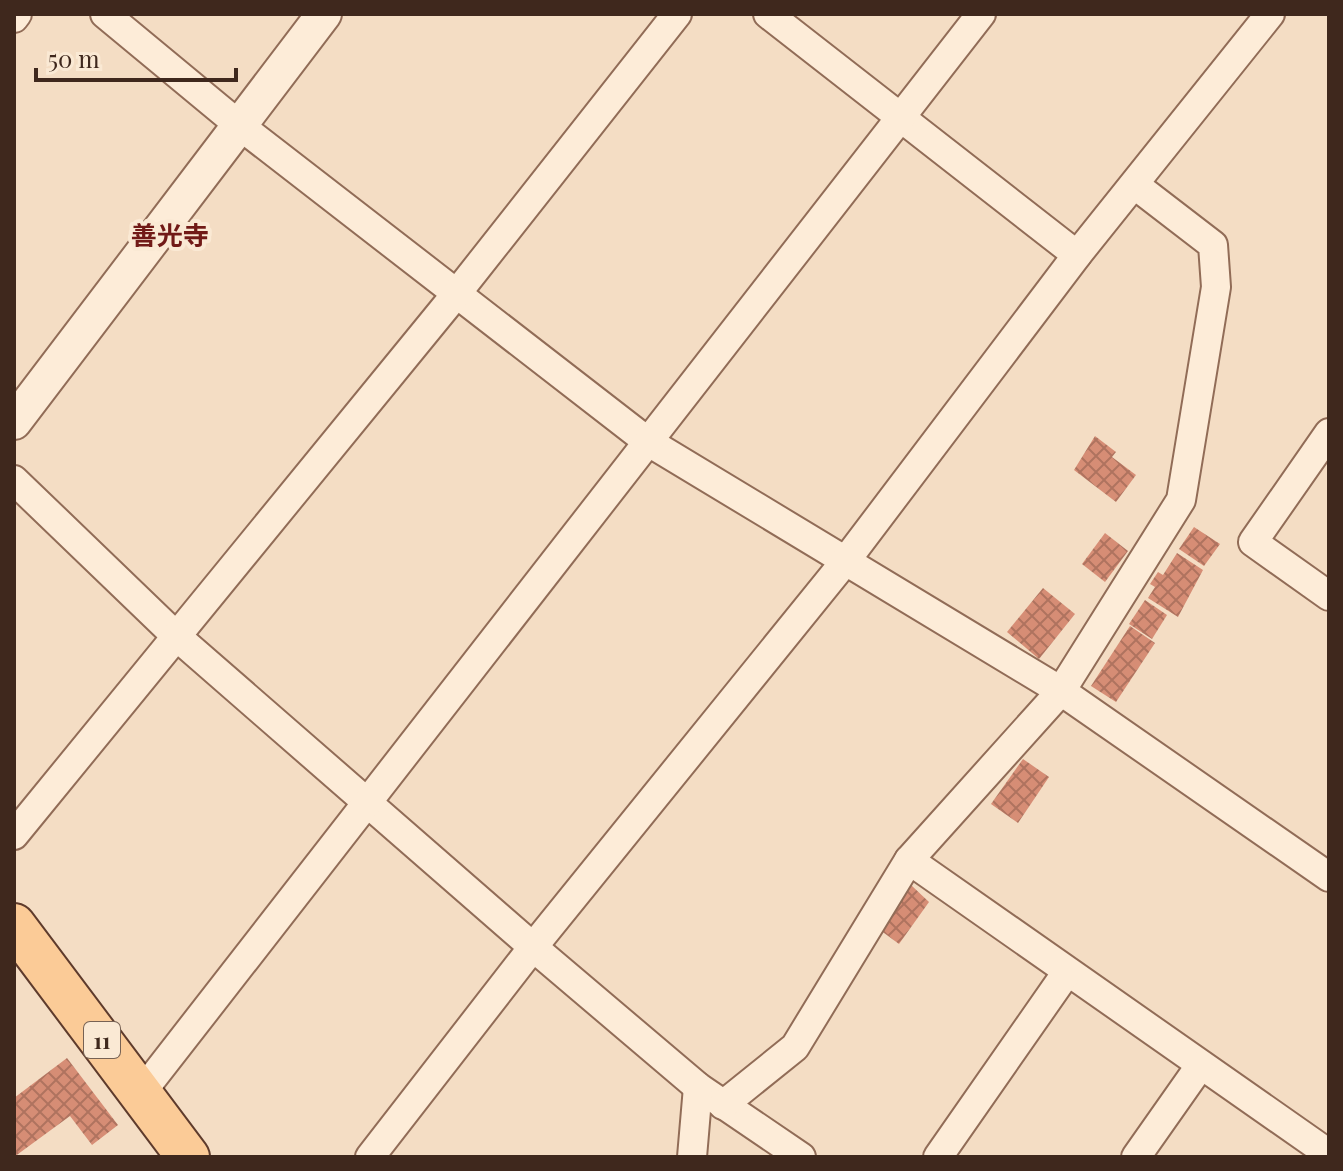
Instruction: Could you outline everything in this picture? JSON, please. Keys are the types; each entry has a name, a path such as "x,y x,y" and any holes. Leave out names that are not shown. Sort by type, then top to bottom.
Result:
{"main road":[{"name":"11","path":"14,925 188,1157"}],"street":[{"path":"105,14 239,125 647,441 1061,691 1329,877"},
{"path":"14,422 324,14"},
{"path":"14,835 457,293 677,14"},
{"path":"768,14 1077,255"},
{"path":"141,1093 981,14"},
{"path":"370,1157 533,947 847,559 1077,255 1270,14"},
{"path":"723,1105 795,1047 909,860 1061,691 1181,500 1216,287 1213,245 1135,185"},
{"path":"1329,433 1253,542 1329,596"},
{"path":"14,480 175,635 533,947 698,1087 801,1157"},
{"path":"909,860 1327,1154"},
{"path":"938,1157 1067,972"},
{"path":"1136,1157 1200,1066"},
{"path":"692,1157 698,1087"}],"building":[{"path":"1095,436 1116,452 1112,457 1136,475 1116,502 1074,470"},
{"path":"1194,527 1220,544 1204,566 1179,549"},
{"path":"1105,533 1128,551 1105,582 1082,564"},
{"path":"1177,553 1203,570 1178,617 1148,598 1155,587 1150,584 1158,572 1163,575"},
{"path":"1043,588 1075,614 1039,659 1007,632"},
{"path":"1145,600 1167,615 1152,639 1129,624"},
{"path":"1130,626 1155,643 1116,702 1091,686"},
{"path":"1023,759 1049,777 1018,823 991,804"},
{"path":"911,885 929,902 899,944 880,930"},
{"path":"67,1058 118,1125 92,1145 70,1116 14,1157 14,1098"}],"district":[{"name":"善光寺","path":"170,234"}]}
